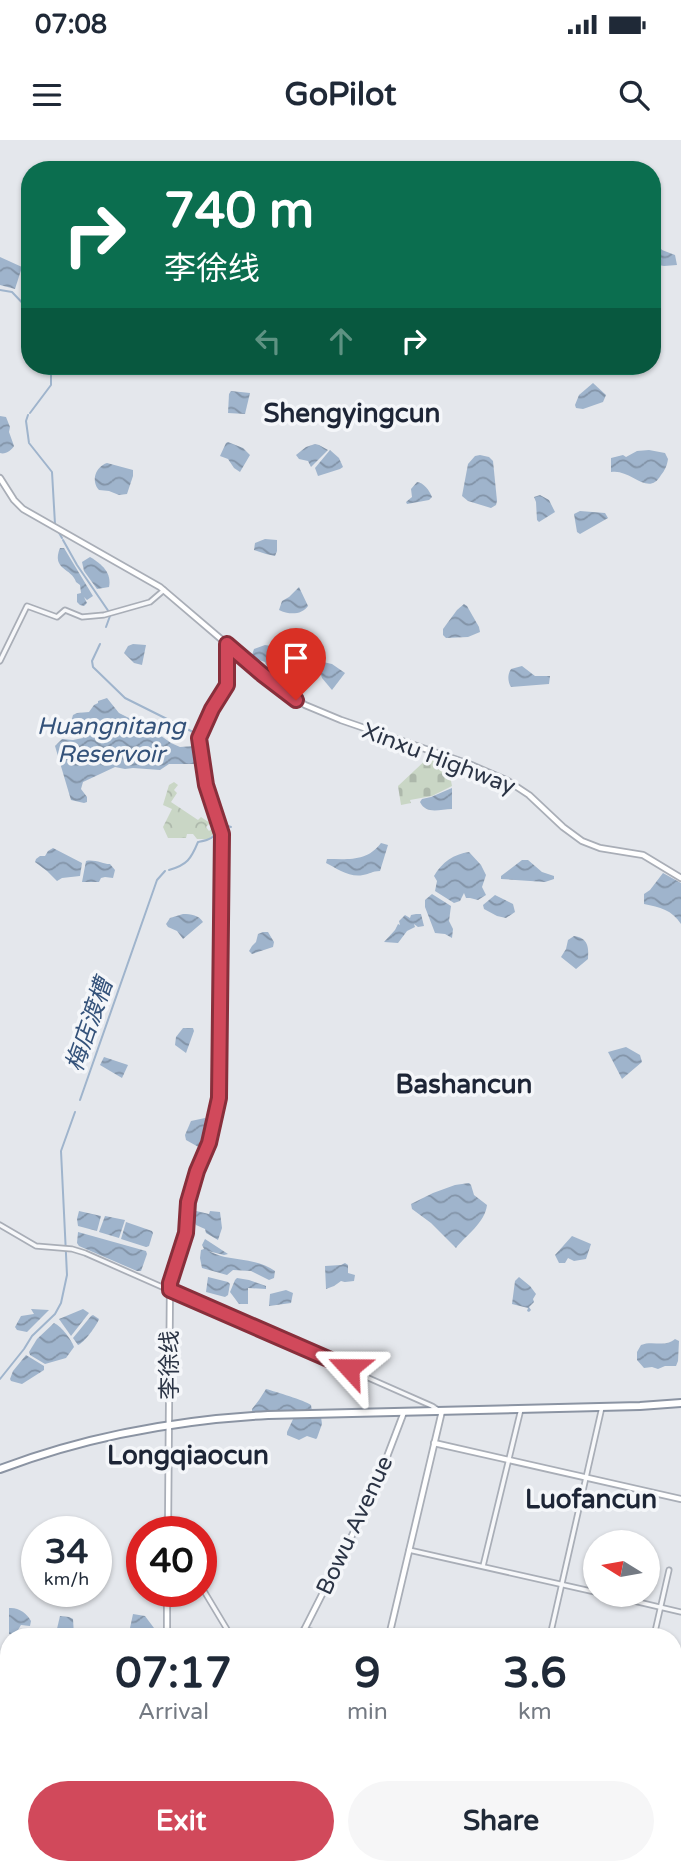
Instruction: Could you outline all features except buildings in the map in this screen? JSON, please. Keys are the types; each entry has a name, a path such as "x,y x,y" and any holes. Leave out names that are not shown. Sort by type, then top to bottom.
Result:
{"highway":[{"path":"0,1469 91,1440 169,1424 255,1416 681,1403"}],"main road":[{"name":"Xinxu Highway","path":"0,478 23,509 164,590 262,674 309,707 469,764 508,781 529,795 562,827 579,839 596,847 643,856 681,878"},
{"name":"李徐线","path":"168,1516 170,1283 186,1233 188,1202 209,1143 219,1098 221,830 206,785 199,738 227,685 227,644"},
{"path":"391,1628 440,1411"},
{"name":"Bowu Avenue","path":"305,1628 372,1496 404,1412"},
{"path":"435,1442 681,1498"},
{"path":"167,1607 167,1628"}],"street":[{"path":"0,661 27,606 57,617 64,610 82,617 104,615 150,602 164,590"},
{"path":"0,1225 36,1246 85,1253 440,1411"},
{"path":"552,1628 602,1407"},
{"path":"483,1566 520,1409"},
{"path":"409,1550 583,1589"},
{"path":"656,1628 669,1570"},
{"path":"214,1607 226,1628"},
{"path":"656,1607 681,1612"}],"green space":[{"path":"431,755 447,760 452,786 432,796 410,800 411,803 401,805 398,786"},
{"path":"174,782 178,785 174,790 177,793 171,802 198,820 201,817 210,823 206,827 209,831 215,826 209,839 197,839 193,834 187,834 186,838 168,838 163,827 172,809 163,805 169,785"}],"water":[{"path":"661,249 675,255 677,265 661,265"},
{"path":"0,257 21,267 21,270 15,289 0,285"},
{"path":"593,383 606,395 603,402 583,409 576,408 579,395"},
{"path":"231,391 250,393 245,414 228,413"},
{"path":"0,416 6,417 14,446 4,453 0,453"},
{"path":"228,442 243,448 250,455 240,472 228,459 220,456"},
{"path":"315,444 328,450 311,467 308,461 299,459 296,455"},
{"path":"330,450 339,458 343,467 318,476 315,468"},
{"path":"637,451 665,453 668,459 665,470 651,484 625,474 611,472 611,458 623,455 626,457"},
{"path":"480,455 493,461 497,501 491,508 468,501 462,496 468,464 475,456"},
{"path":"107,463 133,470 127,494 119,495 99,490 95,479 97,471"},
{"path":"417,482 426,487 432,497 407,504 412,497 411,489"},
{"path":"540,495 549,500 555,512 539,522 534,497"},
{"path":"580,511 605,513 608,518 580,534 577,532 574,514"},
{"path":"265,539 277,540 275,556 254,550 255,543"},
{"path":"60,548 64,548 93,596 87,600 84,597 87,603 84,606 77,602 77,594 81,593 80,585 58,561"},
{"path":"90,557 105,569 109,577 109,587 97,589 84,571 82,562"},
{"path":"299,587 308,606 295,613 279,610 282,601"},
{"path":"464,604 480,632 468,637 446,638 443,629"},
{"path":"146,645 142,665 134,663 124,653 128,646"},
{"path":"265,645 288,651 277,673 252,655 254,649"},
{"path":"323,662 332,664 345,673 332,690 322,678 319,669"},
{"path":"522,666 535,676 550,676 549,684 511,687 508,678 511,669"},
{"name":"Huangnitang Reservoir","path":"107,698 119,713 139,720 171,743 180,747 195,746 198,764 169,764 160,770 115,767 83,782 81,789 87,802 71,800 55,746 62,739 83,738 82,732 71,722 73,715 89,712 98,701"},
{"path":"452,788 452,809 430,810 420,802 422,799"},
{"path":"381,843 388,845 380,871 353,875 326,863 327,859 350,859 370,854"},
{"path":"53,848 82,863 80,876 57,881 35,862"},
{"path":"469,852 486,875 482,887 486,895 478,900 466,898 464,893 460,901 454,903 435,891 437,881 434,876 449,860"},
{"path":"522,860 528,860 542,872 554,876 554,879 545,882 501,879 501,876"},
{"path":"86,861 110,864 115,870 113,878 101,878 99,882 82,882"},
{"path":"663,873 681,883 681,924 674,915 665,910 644,904 644,894"},
{"path":"432,894 451,906 449,921 453,929 452,938 435,933 425,907 425,900"},
{"path":"495,895 513,904 515,912 506,918 484,909 483,905"},
{"path":"183,914 194,915 203,922 183,939 166,924 170,918"},
{"path":"421,914 424,926 418,927 414,924 415,927 407,931 398,943 384,942 398,924 400,925 399,921 405,915 410,918 411,915"},
{"path":"268,932 274,942 273,947 252,954 249,951 258,934"},
{"path":"574,936 585,941 588,951 588,959 576,969 561,957 568,940"},
{"path":"183,1028 193,1028 194,1031 186,1053 175,1045 176,1037"},
{"path":"626,1047 640,1055 642,1062 622,1079 608,1052"},
{"path":"104,1057 128,1065 122,1078 100,1065"},
{"path":"205,1118 209,1123 202,1149 186,1140 185,1135 191,1121"},
{"path":"469,1183 474,1195 487,1205 486,1211 479,1223 456,1248 431,1223 412,1209 411,1204 455,1185"},
{"path":"192,1210 209,1214 210,1211 220,1212 222,1228 218,1240 190,1220"},
{"path":"79,1211 101,1216 97,1231 78,1226"},
{"path":"105,1216 125,1220 119,1238 99,1232"},
{"path":"126,1222 152,1231 149,1246 121,1239"},
{"path":"78,1232 146,1251 141,1271 79,1246"},
{"path":"572,1236 591,1244 586,1259 574,1261 568,1258 565,1263 559,1263 555,1255"},
{"path":"205,1239 228,1254 208,1251 223,1257 264,1265 275,1271 274,1278 269,1280 251,1271 233,1270 227,1275 202,1268 200,1258"},
{"path":"345,1263 348,1265 348,1273 355,1275 354,1281 341,1281 326,1289 325,1266"},
{"path":"208,1277 228,1282 228,1295 225,1297 206,1292"},
{"path":"519,1277 536,1294 529,1312 528,1308 512,1304 515,1281"},
{"path":"237,1278 266,1286 266,1289 248,1288 248,1304 239,1304 230,1292"},
{"path":"286,1290 293,1293 291,1303 269,1306 270,1294"},
{"path":"31,1309 49,1310 27,1332 17,1330 15,1327 21,1316 34,1314"},
{"path":"83,1309 89,1313 71,1336 59,1319"},
{"path":"93,1315 99,1319 98,1322 78,1345 73,1338"},
{"path":"54,1323 71,1340 74,1347 66,1358 45,1364 29,1352 37,1339"},
{"path":"675,1339 679,1341 676,1366 644,1368 637,1360 641,1345 667,1343"},
{"path":"26,1355 44,1366 44,1370 22,1384 11,1381 13,1371"},
{"path":"266,1389 307,1403 311,1405 312,1411 252,1411"},
{"path":"294,1417 321,1417 322,1424 317,1438 307,1436 299,1440 287,1435"},
{"path":"9,1608 22,1611 31,1621 30,1626 9,1628"},
{"path":"133,1614 145,1616 154,1628 130,1628"},
{"path":"60,1616 73,1619 74,1628 57,1628"}],"waterway":[{"path":"0,290 12,292 21,302"},
{"path":"30,413 51,385 51,375"},
{"path":"28,415 26,421 29,443 52,472 55,524"},
{"path":"58,531 62,538"},
{"path":"63,540 109,612"},
{"path":"106,627 110,616"},
{"path":"100,644 92,661 93,667 125,698 193,732 197,737"},
{"path":"222,824 231,827"},
{"path":"169,870 188,860 198,842 213,836 217,826"},
{"name":"梅店渡槽","path":"80,1100 157,880 165,871"},
{"path":"0,1379 32,1336 55,1314 61,1303 67,1275 61,1151 75,1112"}],"district":[{"name":"Shengyingcun","path":"352,413"},
{"name":"Bashancun","path":"464,1084"},
{"name":"Longqiaocun","path":"188,1455"},
{"name":"Luofancun","path":"591,1499"}],"route":[{"path":"296,700 227,644 227,685 199,738 206,785 222,834 219,1098 209,1143 188,1202 186,1233 170,1290 349,1368"}]}
